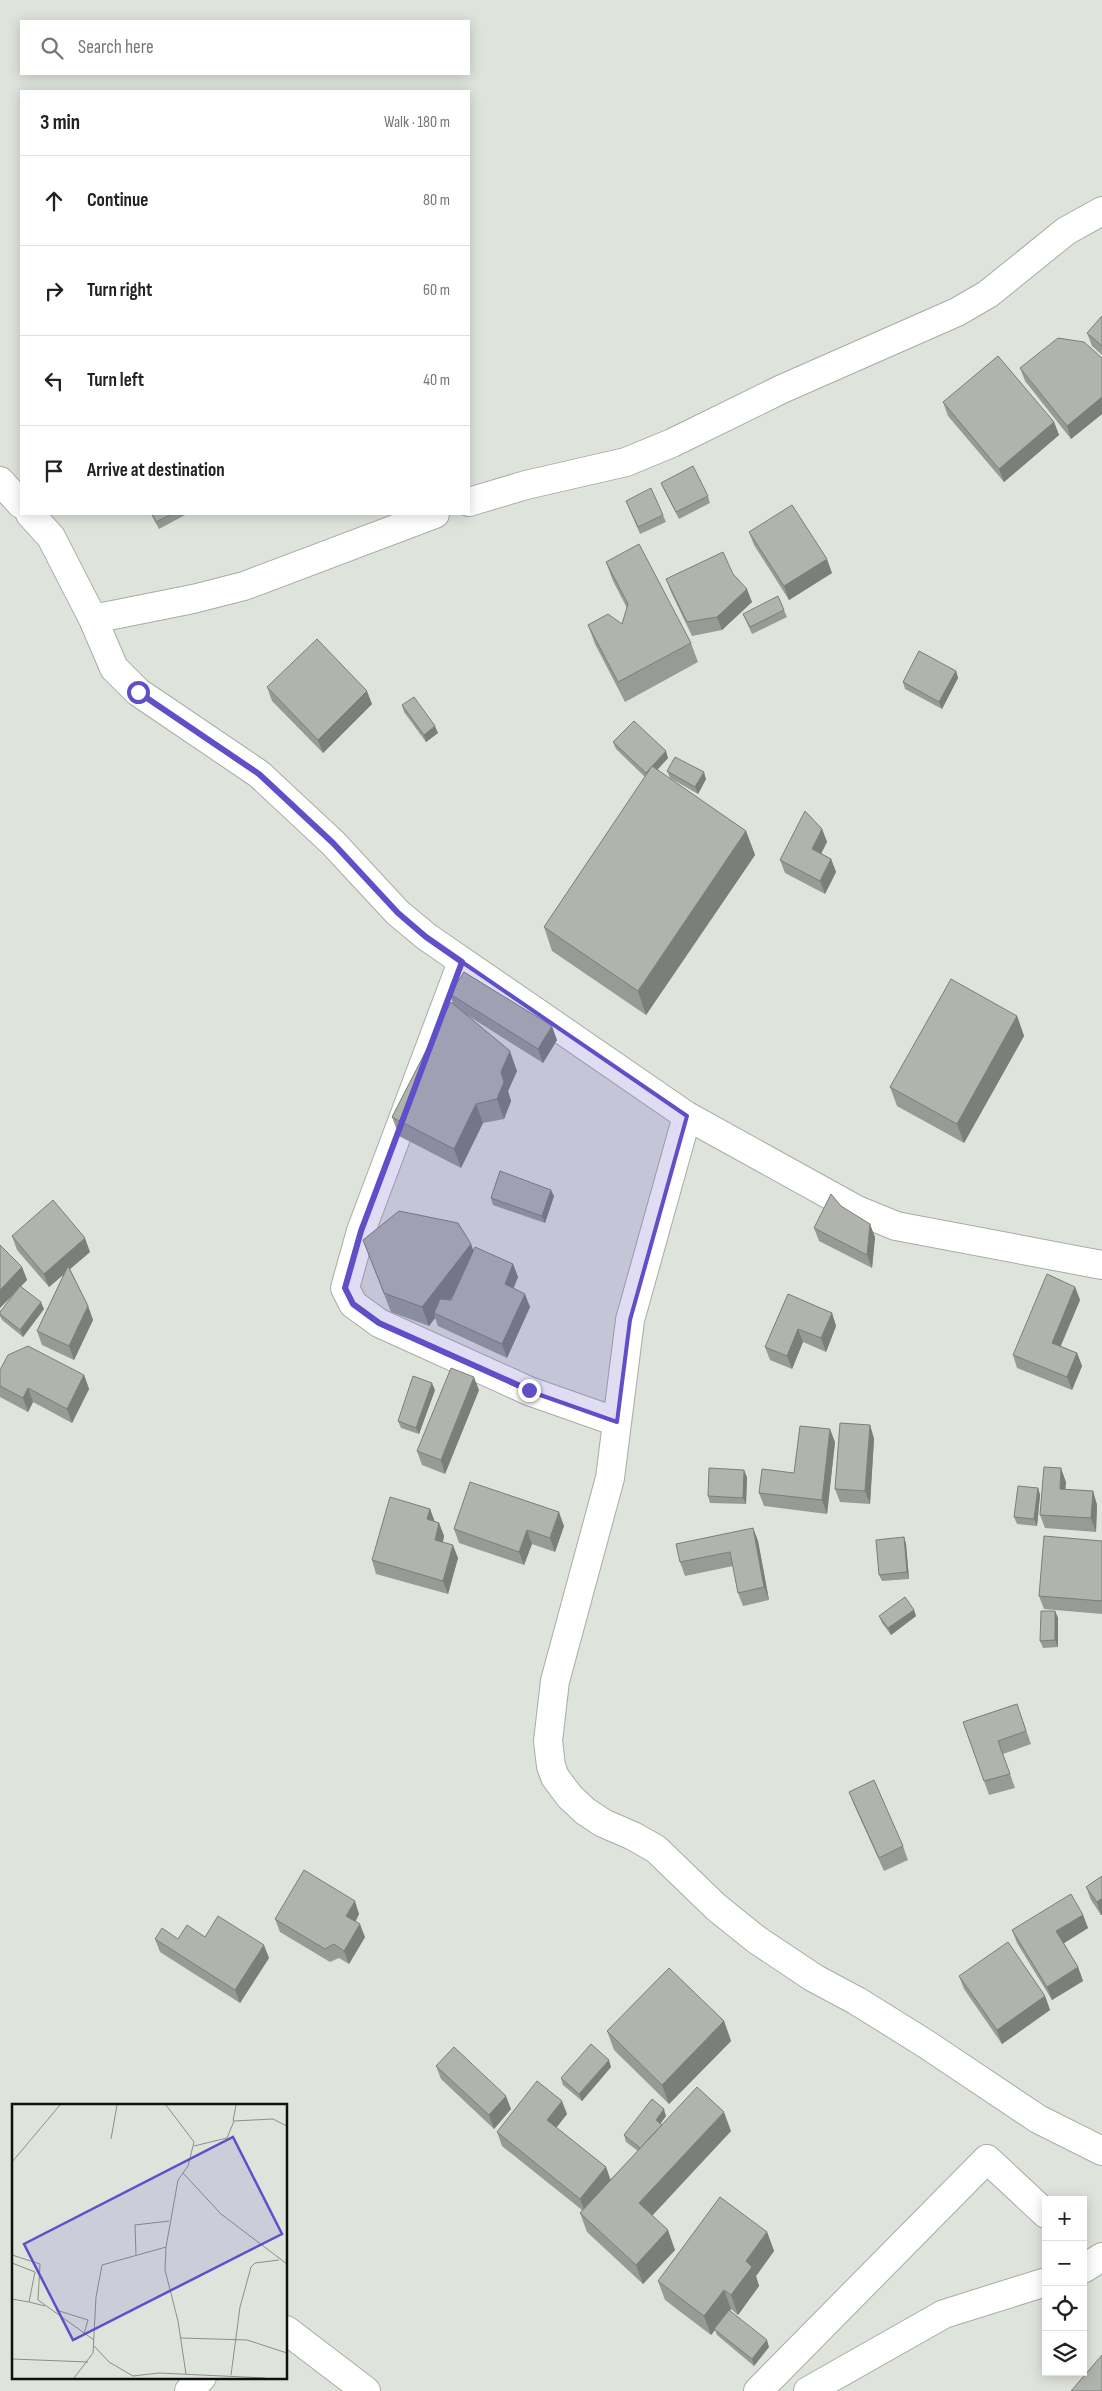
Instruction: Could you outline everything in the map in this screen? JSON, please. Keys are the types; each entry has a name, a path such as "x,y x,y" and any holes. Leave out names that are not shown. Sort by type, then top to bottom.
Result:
{"street":[{"path":"470,502 526,485 626,462 665,446 782,389 958,312 988,294 1066,231 1102,211"},
{"path":"0,481 20,503"},
{"path":"31,515 51,538 93,619 114,668 138,692 259,774 333,843 398,913 426,937 687,1116 858,1210 896,1226 1102,1265"},
{"path":"93,619 193,599 244,586 432,515"},
{"path":"462,962 361,1231 345,1288 353,1304 379,1323 520,1387 617,1422"},
{"path":"687,1116 630,1320 610,1478 555,1681 548,1741 551,1766 555,1777 570,1797 585,1811 603,1823 633,1836 656,1849 716,1907 757,1940 814,1978 857,2001 926,2044 1038,2119 1102,2151"},
{"path":"758,2391 987,2159 1042,2210"},
{"path":"808,2391 944,2314 1042,2283"},
{"path":"288,2332 366,2391"},
{"path":"189,2391 201,2378"}],"highlighted area":[{"path":"462,962 687,1116 630,1320 617,1422 529,1391 379,1323 353,1304 345,1288 361,1231"}],"building":[{"path":"1102,316 1102,346 1087,333"},
{"path":"1058,338 1084,342 1102,358 1102,397 1067,426 1020,368"},
{"path":"998,356 1054,422 999,469 943,402"},
{"path":"693,466 708,496 676,512 661,483"},
{"path":"651,488 663,515 638,527 626,501"},
{"path":"792,505 827,559 784,586 749,532"},
{"path":"152,515 170,515 156,522"},
{"path":"639,544 691,643 618,682 588,625 608,614 622,624 628,604 606,562"},
{"path":"723,552 733,574 747,589 717,617 687,622 666,579"},
{"path":"778,596 784,610 750,627 743,614"},
{"path":"317,639 367,691 318,740 267,687"},
{"path":"919,651 956,671 939,702 903,682"},
{"path":"414,697 435,726 424,735 402,705"},
{"path":"634,721 666,751 646,773 613,742"},
{"path":"675,757 704,772 695,787 667,771"},
{"path":"652,766 746,831 638,991 544,927"},
{"path":"805,811 822,829 812,849 831,859 820,881 780,860"},
{"path":"464,972 552,1026 538,1049 450,994"},
{"path":"951,979 1017,1016 957,1124 890,1087"},
{"path":"451,1002 510,1051 501,1072 504,1082 497,1099 476,1104 454,1149 392,1117"},
{"path":"500,1171 551,1190 542,1216 491,1198"},
{"path":"831,1194 841,1206 870,1224 867,1255 814,1228"},
{"path":"53,1200 85,1238 44,1274 12,1236"},
{"path":"399,1211 458,1223 471,1244 422,1307 384,1293 363,1240"},
{"path":"0,1245 22,1267 0,1290"},
{"path":"475,1247 513,1264 505,1284 525,1294 502,1344 434,1313 440,1299 451,1300"},
{"path":"68,1266 88,1306 69,1346 37,1331"},
{"path":"1047,1274 1075,1287 1052,1343 1077,1353 1067,1377 1013,1355"},
{"path":"20,1286 41,1302 20,1330 0,1312"},
{"path":"788,1294 832,1313 821,1338 798,1329 787,1356 765,1347"},
{"path":"28,1346 84,1375 67,1409 28,1388 23,1398 0,1386 0,1370 8,1355"},
{"path":"451,1368 474,1377 441,1460 417,1451"},
{"path":"413,1376 432,1383 416,1428 398,1421"},
{"path":"840,1423 870,1425 865,1491 835,1489"},
{"path":"800,1426 830,1429 822,1500 759,1493 762,1469 794,1473"},
{"path":"1044,1467 1061,1468 1060,1489 1093,1491 1091,1518 1040,1515"},
{"path":"709,1468 744,1470 743,1498 708,1496"},
{"path":"470,1482 559,1512 550,1538 527,1530 519,1552 454,1529"},
{"path":"1018,1486 1038,1488 1034,1519 1014,1517"},
{"path":"390,1497 430,1509 427,1519 439,1523 435,1540 453,1545 443,1581 372,1560"},
{"path":"753,1528 764,1587 738,1593 730,1552 680,1562 676,1544"},
{"path":"1044,1536 1102,1541 1102,1601 1039,1596"},
{"path":"904,1537 907,1572 879,1575 876,1540"},
{"path":"905,1597 914,1610 888,1628 879,1616"},
{"path":"1041,1611 1055,1611 1055,1640 1040,1641"},
{"path":"1017,1704 1026,1731 998,1741 1010,1774 984,1781 963,1722"},
{"path":"874,1780 903,1846 879,1858 849,1792"},
{"path":"304,1870 355,1901 346,1916 360,1924 344,1951 334,1944 325,1949 275,1919"},
{"path":"1102,1876 1102,1898 1097,1902 1086,1887"},
{"path":"1071,1894 1083,1915 1056,1931 1078,1967 1047,1987 1012,1930"},
{"path":"218,1916 264,1945 235,1990 155,1939 162,1928 178,1939 187,1925 205,1937"},
{"path":"1008,1942 1045,1996 997,2030 959,1976"},
{"path":"669,1968 724,2021 662,2085 607,2031"},
{"path":"591,2044 609,2060 579,2094 561,2078"},
{"path":"454,2047 506,2096 489,2115 436,2066"},
{"path":"537,2081 562,2101 547,2120 606,2167 580,2199 497,2132"},
{"path":"697,2087 724,2112 639,2203 668,2230 636,2265 580,2213"},
{"path":"652,2099 664,2109 656,2120 662,2125 640,2148 624,2135"},
{"path":"720,2197 767,2232 746,2261 752,2267 731,2295 724,2290 704,2316 658,2281"},
{"path":"729,2310 767,2340 752,2359 714,2329"},
{"path":"1102,2355 1102,2391 1071,2391 1084,2376 1087,2376 1087,2372"}],"route":[{"path":"138,692 259,774 333,843 398,913 426,937 462,962 361,1231 345,1288 353,1304 379,1323 470,1366 529,1390"}]}
